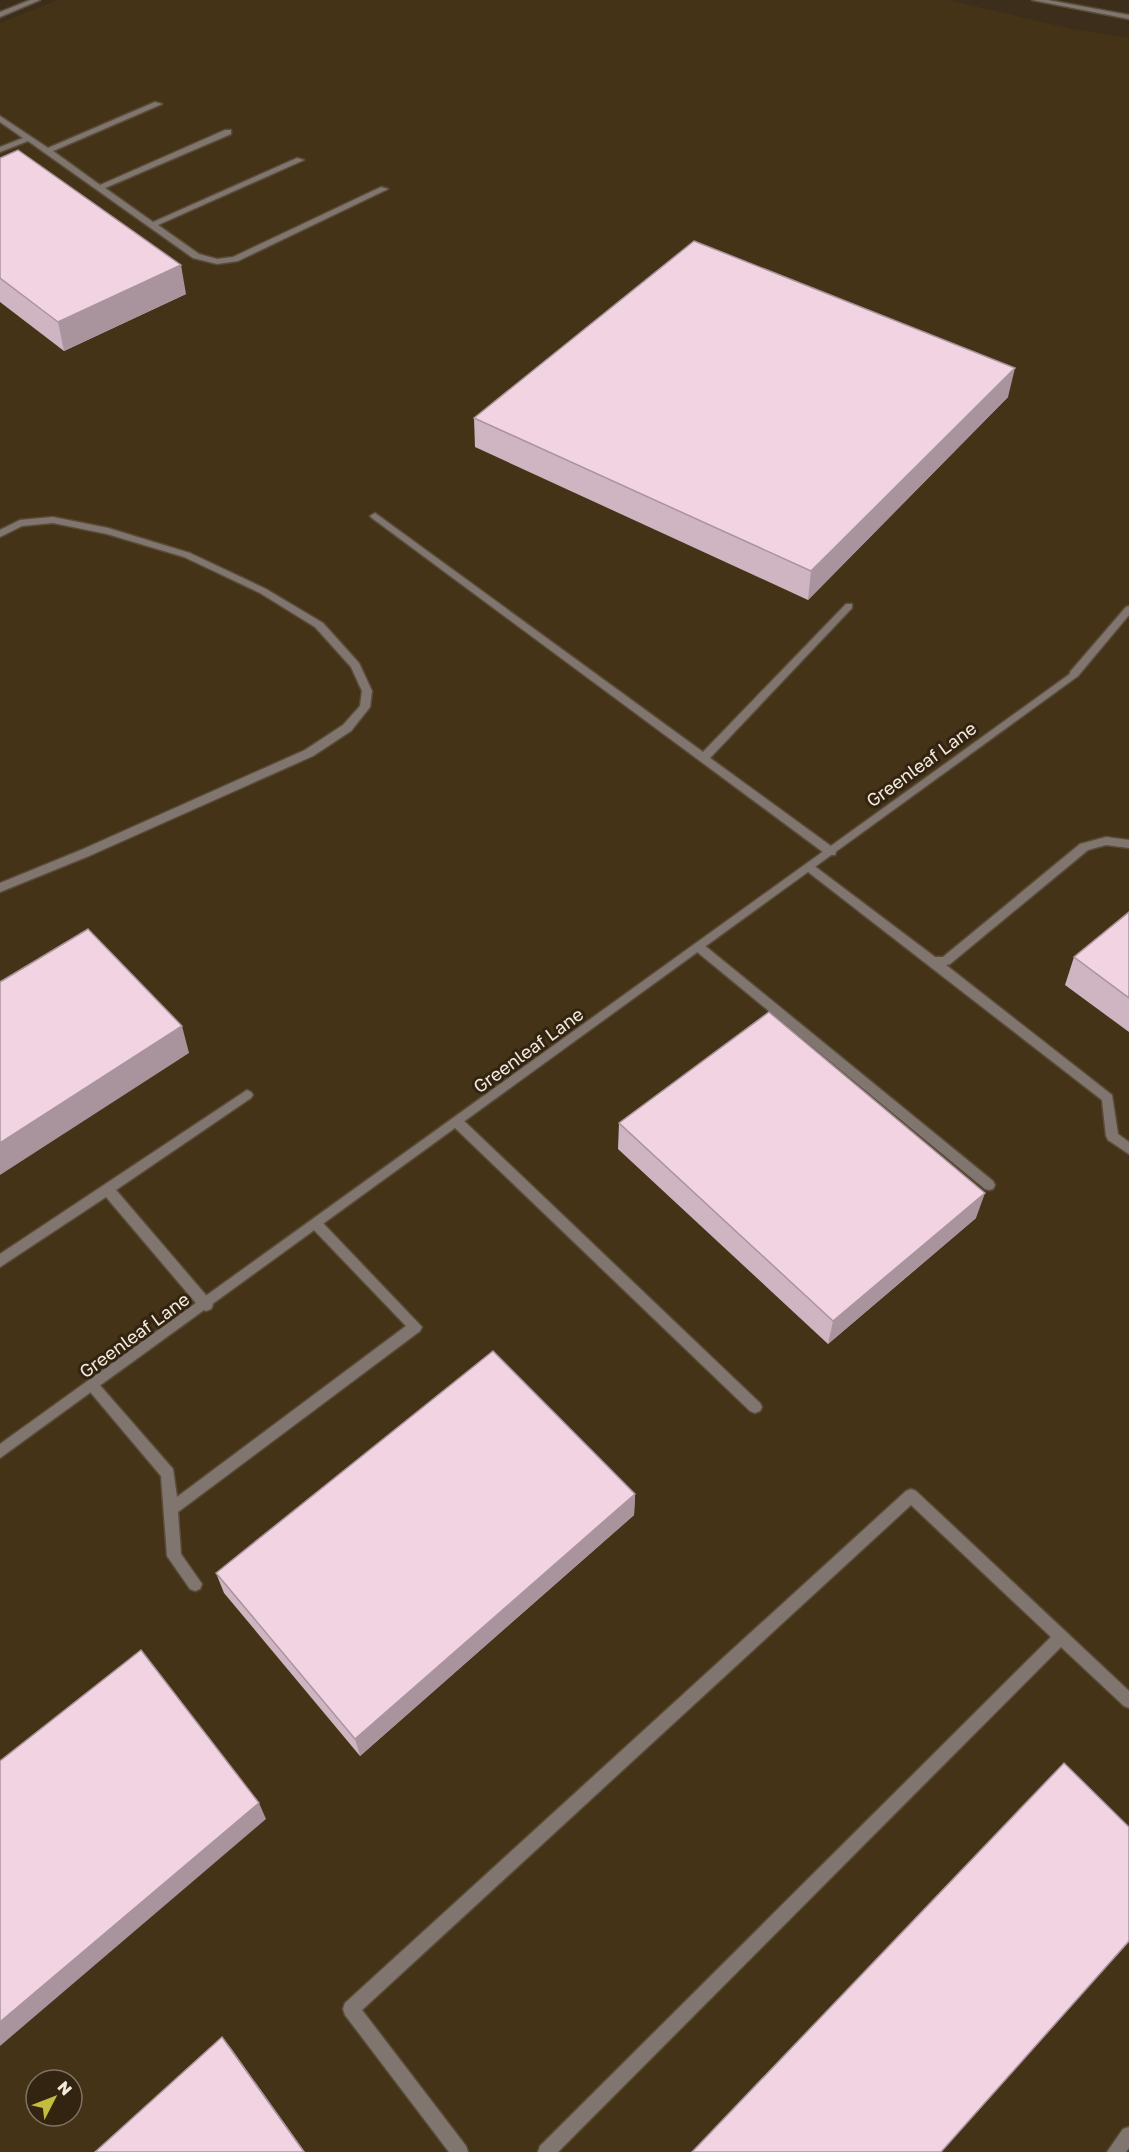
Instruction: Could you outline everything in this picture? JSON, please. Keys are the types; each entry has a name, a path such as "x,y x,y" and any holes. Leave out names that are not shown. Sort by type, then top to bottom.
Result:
{"street":[{"path":"0,15 36,0"},
{"path":"1036,0 1129,16"},
{"path":"47,151 158,104"},
{"path":"0,118 196,256 217,262 235,259 384,189"},
{"path":"99,188 228,132"},
{"path":"0,150 29,138"},
{"path":"152,225 300,160"},
{"path":"375,516 831,852"},
{"path":"0,534 20,523 53,520 108,531 187,555 263,591 319,625 355,665 367,691 365,707 347,728 309,753 85,853 0,888"},
{"path":"704,758 849,606"},
{"name":"Greenleaf Lane","path":"0,1452 700,948 1074,674 1129,609"},
{"path":"933,962 946,960 1084,847 1093,842 1109,840 1129,844"},
{"path":"809,868 1108,1098 1112,1136 1129,1149"},
{"path":"700,948 989,1185"},
{"path":"0,1261 247,1095"},
{"path":"458,1123 755,1407"},
{"path":"107,1189 206,1305"},
{"path":"171,1509 415,1327 317,1225"},
{"path":"93,1387 168,1474 174,1556 195,1584"},
{"path":"460,2152 351,2008 911,1496 1129,1701"},
{"path":"546,2152 1061,1637"},
{"path":"1115,2152 1129,2135"}],"shaded area":[{"path":"58,0 948,0 1072,29 1129,38 1129,2152 0,2152 0,23"}],"building":[{"path":"18,150 181,265 58,322 0,278 0,158"},
{"path":"694,241 1015,368 811,571 474,418"},
{"path":"1129,912 1129,998 1074,957"},
{"path":"88,929 182,1026 0,1143 0,982"},
{"path":"769,1012 985,1193 833,1321 619,1123"},
{"path":"493,1351 635,1494 355,1739 216,1573"},
{"path":"141,1650 259,1803 0,2022 0,1761"},
{"path":"1064,1763 1129,1827 1129,1941 941,2152 692,2152"},
{"path":"222,2037 304,2152 95,2152"}]}
